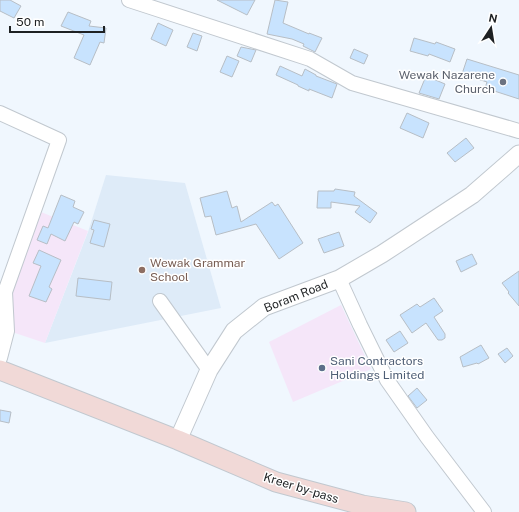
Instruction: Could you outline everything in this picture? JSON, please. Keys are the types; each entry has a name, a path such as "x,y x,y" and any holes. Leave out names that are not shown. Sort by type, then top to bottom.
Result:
{"main road":[{"path":"0,370 178,440"},
{"name":"Kreer by-pass","path":"178,440 276,482 362,505 406,512"}],"street":[{"path":"129,0 310,59 352,83 519,131"},
{"path":"0,113 59,140 6,292 7,331 0,358"},
{"name":"Boram Road","path":"178,440 209,370 234,331 264,307 339,279 382,254 472,195 519,154"},
{"path":"339,279 387,380 426,437 484,512"},
{"path":"160,301 209,370"}],"shaded area":[{"name":"Wewak Grammar School","path":"106,175 185,183 221,308 45,343 88,232"},
{"path":"41,212 88,231 45,343 12,332 11,293"},
{"name":"Sani Contractors Holdings Limited","path":"341,305 371,369 293,402 269,342"}],"building":[{"path":"0,0 10,0 21,6 14,18 0,11"},
{"path":"217,0 255,0 247,15"},
{"path":"275,0 288,2 283,23 322,38 315,52 303,46 304,44 292,39 267,34"},
{"path":"68,12 91,21 89,26 106,28 104,43 100,42 90,65 74,58 84,35 61,26"},
{"path":"158,23 173,30 166,46 151,39"},
{"path":"193,33 202,36 197,51 187,47"},
{"path":"414,38 435,44 436,42 455,49 450,62 429,54 428,56 410,51"},
{"path":"241,47 256,50 251,62 237,56"},
{"path":"354,49 368,55 364,64 350,58"},
{"path":"227,56 239,61 232,77 220,72"},
{"name":"Wewak Nazarene Church","path":"467,59 519,75 519,99 485,88 487,82 462,74"},
{"path":"280,66 302,76 305,69 316,76 337,84 332,98 309,89 309,91 276,75"},
{"path":"426,76 445,84 439,99 419,93"},
{"path":"407,113 429,123 423,138 400,128"},
{"path":"466,138 474,148 455,162 447,153"},
{"path":"335,189 355,192 354,196 377,213 370,223 355,212 360,206 331,202 331,208 317,208 318,191 334,191"},
{"path":"227,191 232,208 237,206 241,222 272,202 275,206 278,204 303,243 279,259 256,224 216,235 211,216 205,217 200,198"},
{"path":"61,195 75,201 73,207 84,212 78,224 74,222 65,241 51,234 47,244 37,240 43,226 48,228"},
{"path":"94,220 110,224 104,247 90,243 94,230 91,229"},
{"path":"339,232 344,246 324,253 318,239"},
{"path":"39,250 61,260 49,287 52,289 46,302 29,296 41,266 33,263"},
{"path":"472,254 477,264 461,272 456,261"},
{"path":"519,271 519,306 502,283"},
{"path":"78,278 112,282 110,300 76,296"},
{"path":"434,298 443,311 434,317 445,334 445,338 442,340 438,340 426,323 412,333 400,315 417,304 420,307"},
{"path":"400,331 408,343 394,352 386,340"},
{"path":"481,345 489,358 478,364 463,367 460,357"},
{"path":"507,348 513,356 505,363 498,354"},
{"path":"417,388 427,400 417,408 408,396"},
{"path":"0,410 11,412 9,423 0,421"}],"place":[{"name":"Wewak Nazarene Church","path":"503,82"},
{"name":"Wewak Grammar School","path":"142,270"},
{"name":"Sani Contractors Holdings Limited","path":"322,368"}]}
